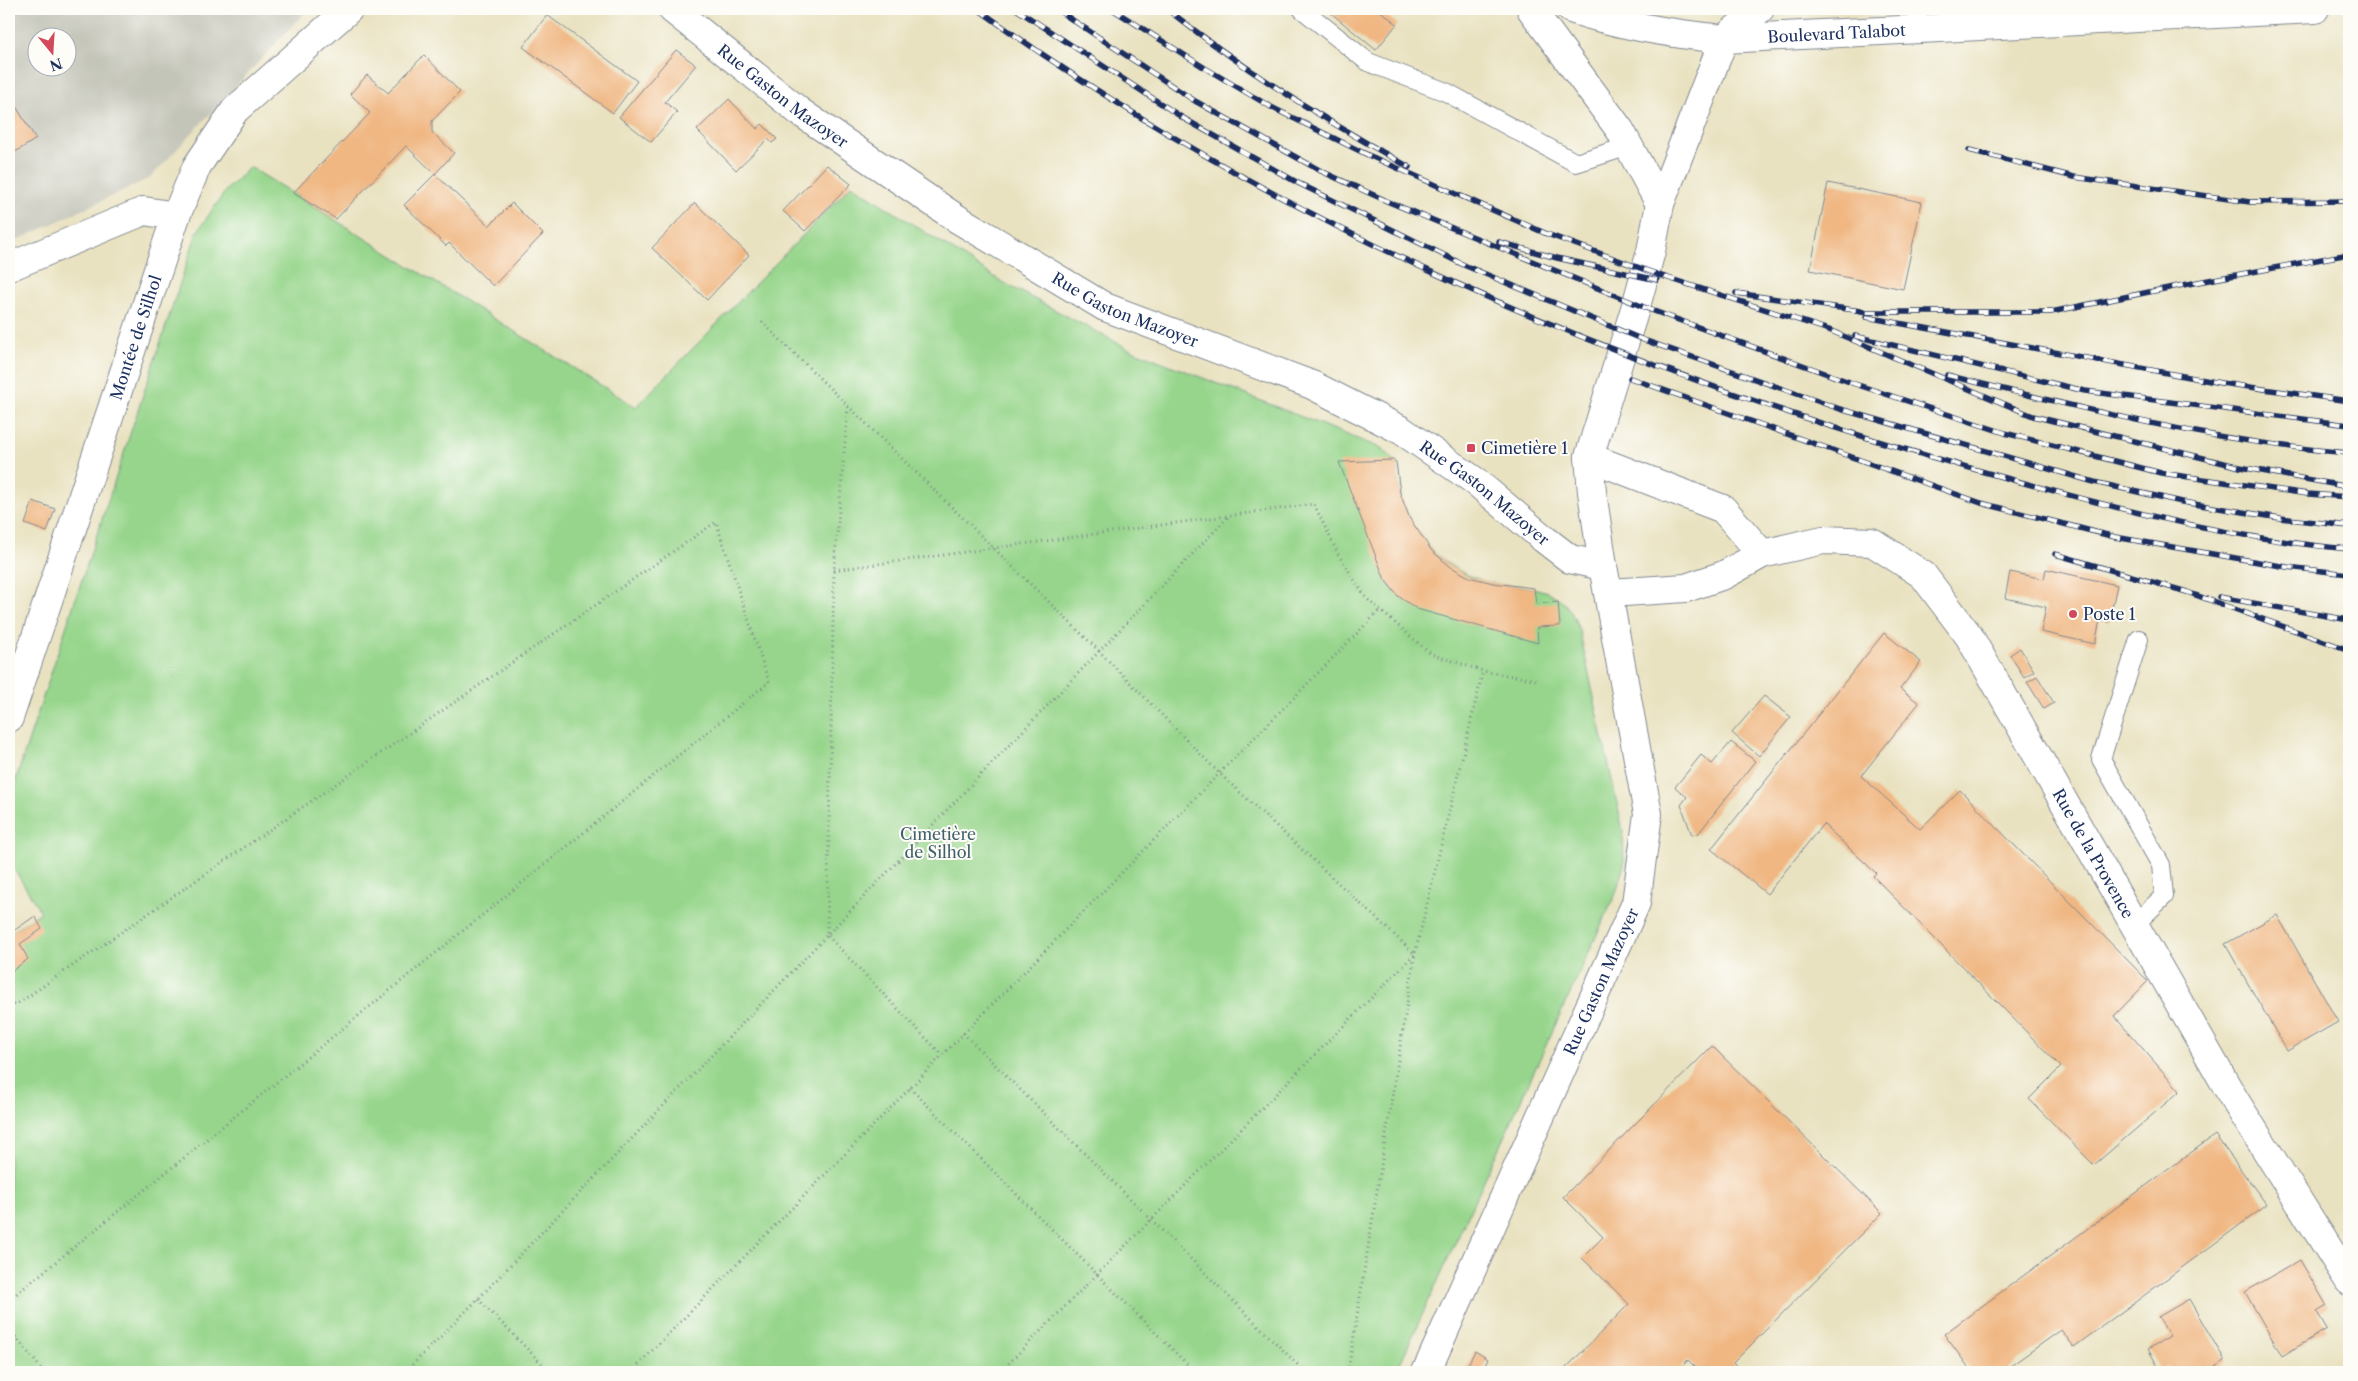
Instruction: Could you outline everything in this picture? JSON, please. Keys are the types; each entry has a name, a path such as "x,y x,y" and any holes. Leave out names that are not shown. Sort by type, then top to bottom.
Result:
{"street":[{"name":"Montée de Silhol","path":"9,718 176,216 197,166 235,110 349,9"},
{"name":"Rue Gaston Mazoyer","path":"672,9 800,112 956,218 1105,307 1312,385 1401,430 1475,481 1544,540 1570,558 1603,566"},
{"path":"1531,9 1612,118 1660,204"},
{"name":"Boulevard Talabot","path":"1571,9 1605,20 1659,32 1724,39 2231,10 2314,9"},
{"path":"1760,9 1724,39 1660,204 1651,251 1638,299 1589,457 1723,509 1762,554"},
{"path":"9,267 144,211 176,216"},
{"name":"Rue Gaston Mazoyer","path":"1426,1372 1636,904 1648,814 1610,593 1603,566 1589,457"},
{"name":"Rue de la Provence","path":"1610,593 1686,588 1724,575 1762,554 1823,540 1872,542 1922,575 1969,636 2234,1098 2349,1281"}],"lane":[{"path":"1302,9 1368,62 1446,92 1576,163 1629,146"},
{"path":"2134,925 2164,896 2161,865 2101,759 2139,639"}],"path":[{"path":"762,322 1099,651 1219,773 1415,954"},
{"path":"848,406 834,570 827,936 942,1056"},
{"path":"834,570 1314,504 1338,554 1366,598 1431,654 1483,671 1537,680"},
{"path":"405,1372 478,1299 1229,516"},
{"path":"9,1007 20,1002 716,522 769,682 9,1300"},
{"path":"631,1372 1379,611"},
{"path":"1348,1372 1415,954 1483,671"},
{"path":"1000,1372 1415,954"},
{"path":"963,1034 1305,1372"},
{"path":"910,1088 1098,1273 1195,1372"},
{"path":"478,1299 550,1372"},
{"path":"9,1330 44,1372"}],"shaded area":[{"path":"9,9 308,9 150,178 9,244"}],"green space":[{"name":"Cimetière de Silhol","path":"250,167 636,407 852,185 1002,282 1127,348 1383,449 1396,462 1404,508 1421,538 1433,551 1460,571 1476,578 1492,583 1541,590 1548,592 1564,603 1574,617 1580,633 1623,831 1624,865 1616,893 1396,1372 9,1372 9,934 41,912 9,861 9,800 197,232 227,189"}],"building":[{"path":"1326,9 1378,9 1397,24 1376,50"},
{"path":"547,15 637,81 613,113 523,47"},
{"path":"676,50 696,65 665,102 677,112 651,142 619,117"},
{"path":"424,55 460,92 432,121 432,132 454,153 435,174 406,146 336,219 293,193 370,113 350,94 367,75 388,93"},
{"path":"9,95 36,139 9,156"},
{"path":"729,99 757,129 762,124 777,139 772,143 768,139 736,170 697,130"},
{"path":"827,165 851,184 805,231 783,211"},
{"path":"435,174 489,226 512,203 543,234 493,286 449,243 446,246 404,205"},
{"path":"1828,183 1922,202 1903,289 1810,270"},
{"path":"695,203 749,255 707,300 652,248"},
{"path":"1393,460 1396,462 1400,493 1410,519 1432,551 1451,567 1469,577 1493,583 1534,588 1536,604 1558,602 1560,626 1537,627 1538,643 1417,609 1398,596 1385,580 1339,462"},
{"path":"33,501 55,509 47,532 25,524"},
{"name":"Poste 1","path":"2046,569 2117,585 2109,622 2100,620 2095,644 2041,632 2046,607 2005,598 2010,572 2044,579"},
{"path":"1884,633 1921,662 1900,689 1919,703 1861,776 1920,829 1960,790 2148,981 2114,1016 2180,1091 2094,1165 2029,1099 2061,1067 1873,876 1876,873 1823,824 1767,894 1711,849"},
{"path":"2020,648 2034,671 2024,677 2010,655"},
{"path":"2037,676 2054,703 2044,709 2027,682"},
{"path":"1764,696 1791,717 1759,756 1732,733"},
{"path":"1731,742 1755,761 1698,834 1692,835 1681,805 1687,797 1675,787 1701,755 1712,764"},
{"path":"2277,915 2338,1022 2287,1051 2225,944"},
{"path":"35,916 42,929 20,944 28,959 9,973 9,934"},
{"path":"1712,1046 1882,1213 1733,1363 1739,1370 1737,1372 1700,1372 1688,1360 1678,1371 1680,1372 1562,1372 1629,1304 1582,1258 1603,1237 1563,1197"},
{"path":"2215,1135 2267,1205 2074,1347 2061,1330 2002,1372 1972,1372 1944,1334"},
{"path":"2300,1260 2327,1306 2317,1312 2327,1329 2282,1356 2245,1292"},
{"path":"2189,1299 2225,1361 2206,1372 2171,1372 2168,1366 2160,1370 2148,1349 2170,1336 2158,1317"},
{"path":"1475,1351 1488,1359 1482,1372 1464,1372"}],"railway":[{"path":"978,9 1091,87 1209,158 1331,224 1456,283 1584,338 1714,387 1845,431 2023,483 2115,507 2208,528 2254,537 2349,549"},
{"path":"1016,9 1183,118 1298,183 1466,266 1641,339 1840,409 2094,482 2182,502 2280,518 2349,526"},
{"path":"1056,9 1195,101 1321,171 1389,202 1651,310 1855,384 2005,433 2161,473 2308,494 2349,497"},
{"path":"1112,9 1271,107 1368,155 1547,234 1662,276 1829,330 2033,416 2240,467 2349,487"},
{"path":"1167,9 1225,53 1285,93 1409,167"},
{"path":"1969,150 2074,177 2250,202 2349,201"},
{"path":"1499,242 1557,258 1657,280"},
{"path":"1736,293 1868,312 2051,312 2349,254"},
{"path":"1866,317 2221,383 2349,401"},
{"path":"1855,336 2085,391 2349,425"},
{"path":"1947,375 2046,400 2197,432 2247,441 2349,453"},
{"path":"1630,378 1981,503 2115,537 2287,567 2349,574"},
{"path":"2055,554 2187,592 2349,650"},
{"path":"2219,597 2349,620"}],"place":[{"name":"Cimetière 1","path":"1471,448"},
{"name":"Poste 1","path":"2073,614"}]}
